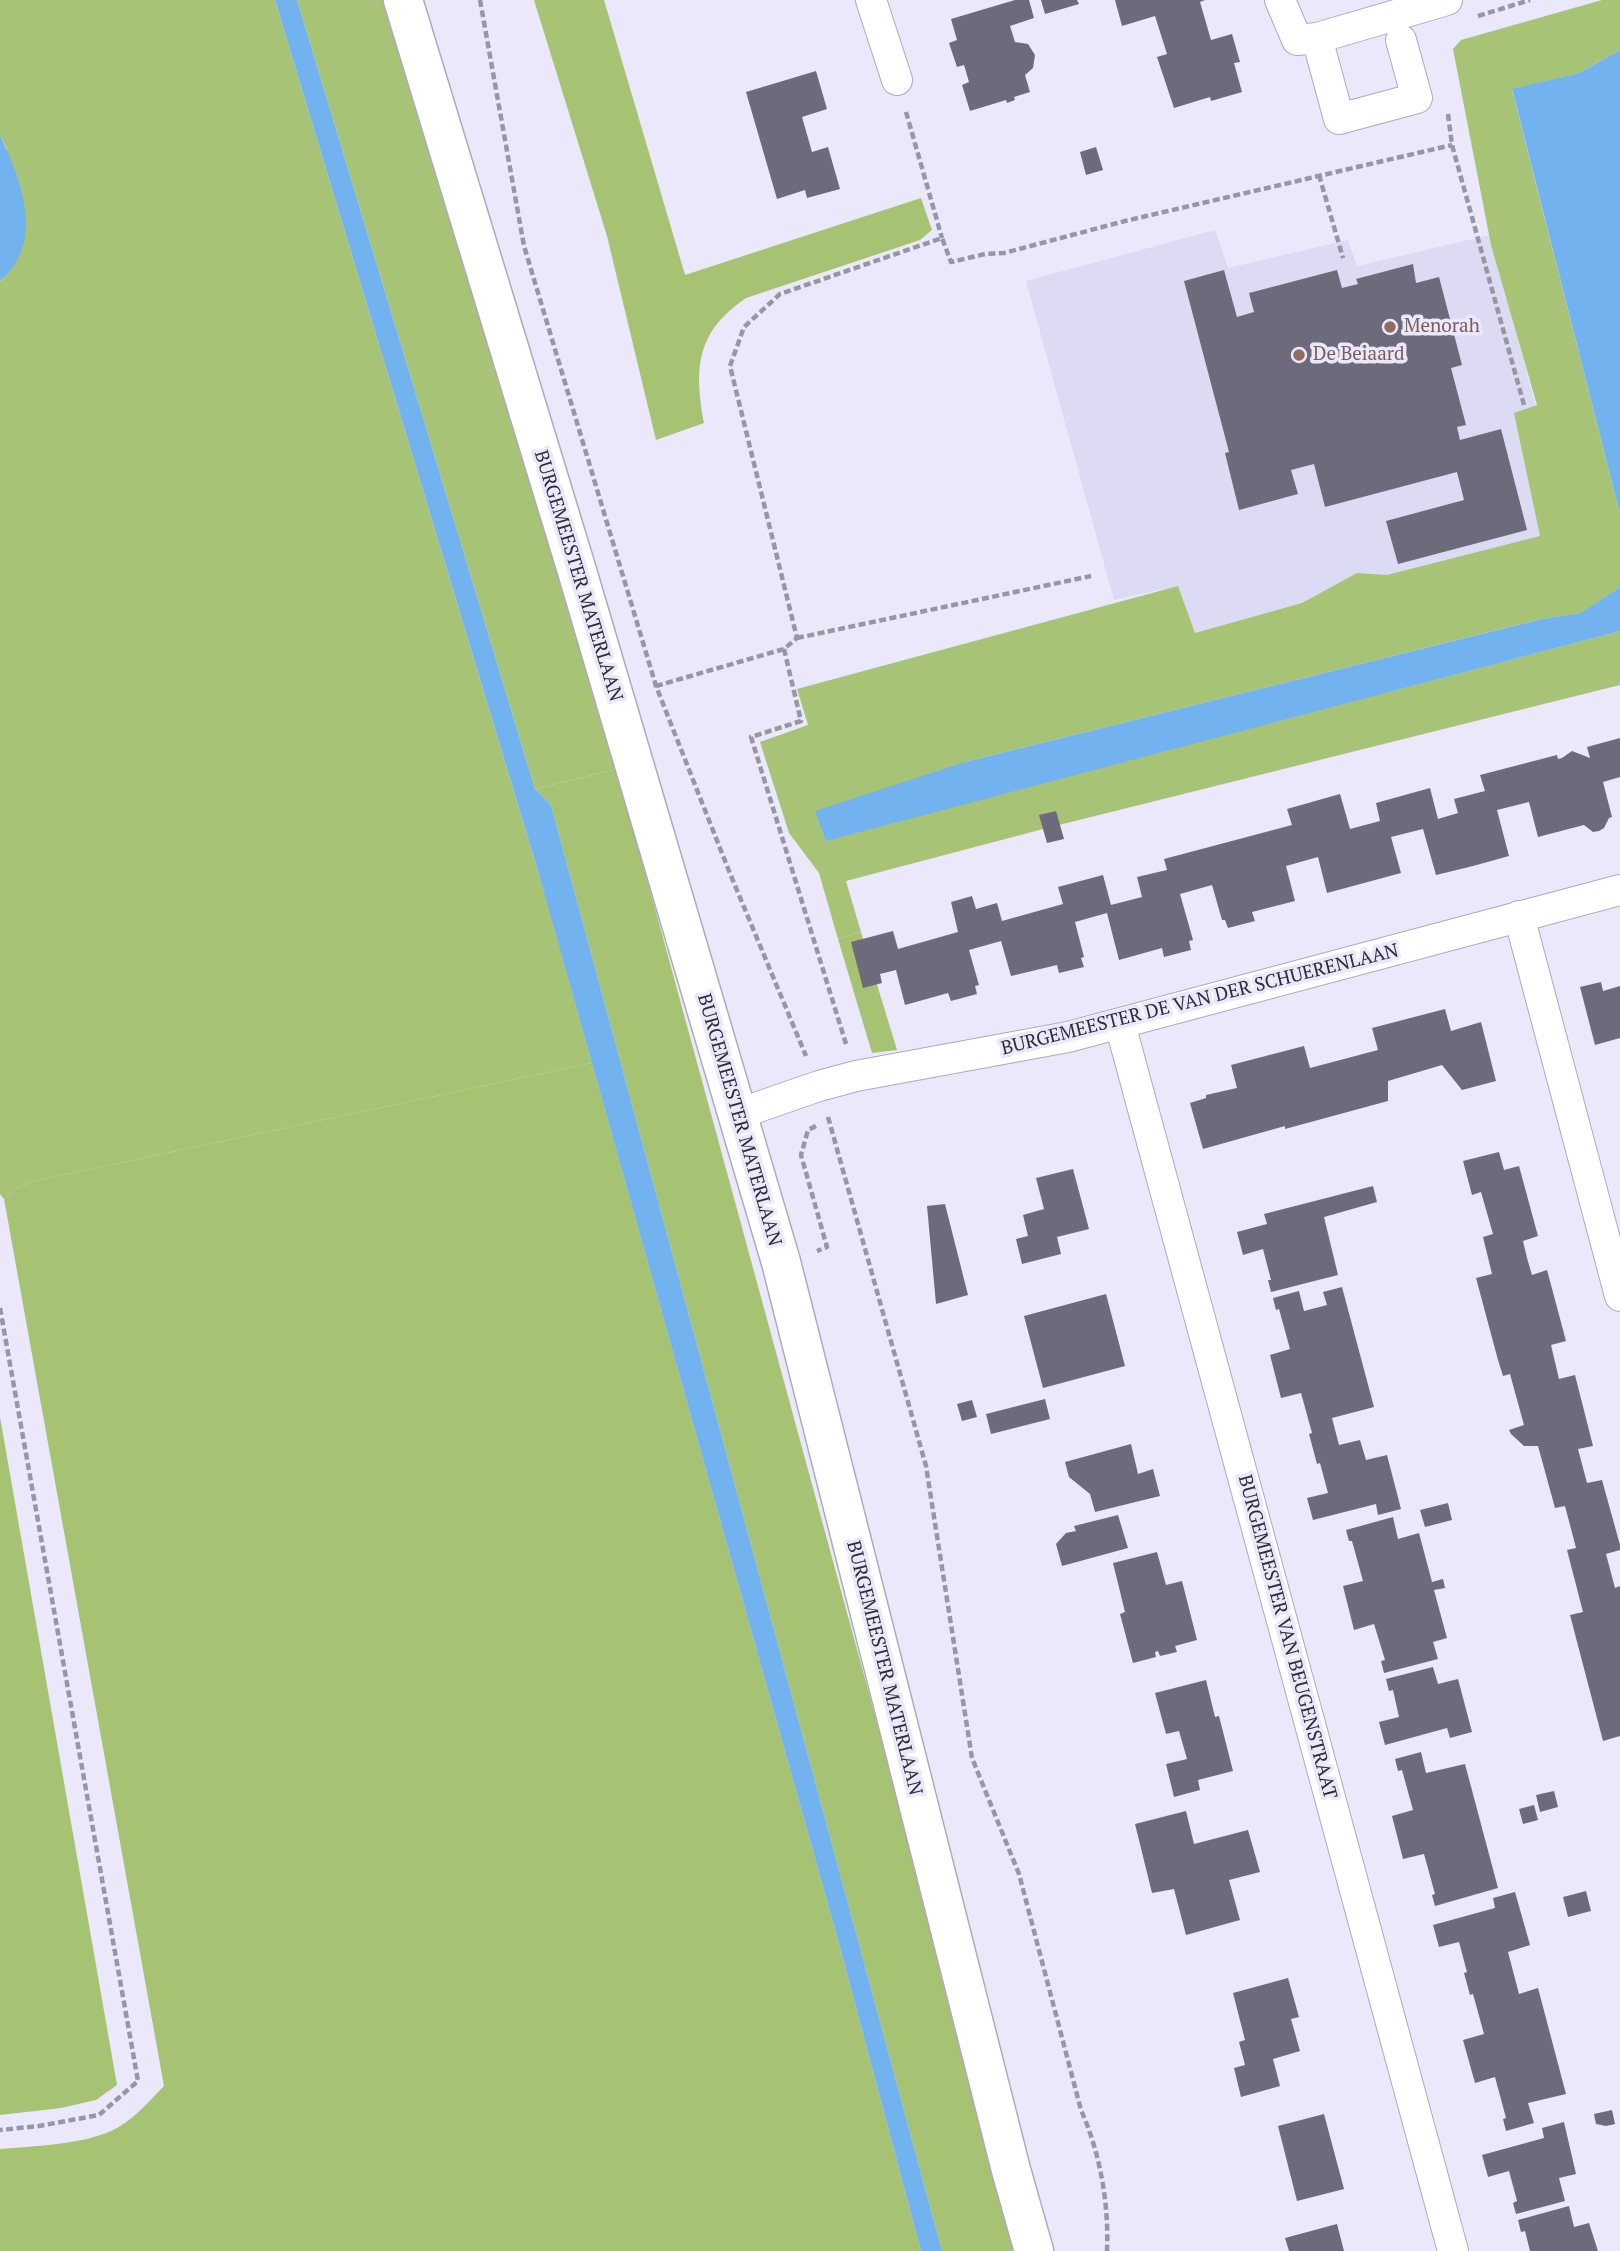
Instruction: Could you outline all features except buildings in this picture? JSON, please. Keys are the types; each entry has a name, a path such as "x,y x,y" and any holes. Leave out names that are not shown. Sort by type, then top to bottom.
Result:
{"main road":[{"name":"BURGEMEESTER MATERLAAN","path":"403,0 577,571 781,1262 1007,2157 1034,2251"}],"street":[{"path":"871,0 897,80"},
{"path":"1280,0 1297,40 1317,38 1447,0"},
{"path":"1317,38 1339,119 1417,98 1401,40"},
{"name":"BURGEMEESTER DE VAN DER SCHUERENLAAN","path":"738,1114 856,1076 1019,1048 1120,1024 1620,890"},
{"path":"1519,916 1620,1296"},
{"name":"BURGEMEESTER VAN BEUGENSTRAAT","path":"1120,1024 1453,2251"}],"path":[{"path":"1478,16 1530,0"},
{"path":"897,80 951,262 985,254 1004,253 1125,221 1452,145"},
{"path":"1447,106 1452,145 1524,405"},
{"path":"1319,175 1343,258"},
{"path":"797,638 730,366 744,327 780,294 942,238"},
{"path":"656,686 784,649 797,638 1091,576"},
{"path":"784,649 801,721 751,737 856,1076"},
{"path":"0,1308 138,2081 99,2115 0,2130"}],"shaded area":[{"path":"1215,230 1228,268 1348,240 1357,266 1490,235 1536,407 1541,537 1180,640 1164,589 1114,600 1026,281"}],"green space":[{"path":"0,0 275,0 544,891 592,1063 35,1181 16,1189 4,1199 0,1194 0,281 7,149 0,135"},
{"path":"297,0 384,0 617,769 535,789"},
{"path":"534,0 604,0 685,275 921,198 932,230 920,240 746,298 717,324 702,353 699,385 704,423 656,440 607,236"},
{"path":"1602,0 1620,0 1620,50 1579,73 1512,90 1620,514 1620,587 1582,613 1542,619 965,762 826,840 1620,631 1620,685 846,881 861,932 838,939 819,873 789,833 760,742 808,725 797,689 1178,586 1195,633 1302,603 1357,573 1387,575 1540,536 1514,413 1537,405 1491,245 1453,49 1461,40"},
{"path":"617,769 1021,2251 942,2251 551,805 535,789"},
{"path":"861,932 897,1050 872,1053 838,939"},
{"path":"592,1063 838,1940 921,2251 0,2251 0,2149 69,2142 109,2132 132,2118 164,2086 4,1199 16,1189 35,1181"},
{"path":"0,1417 117,2085 96,2100 61,2108 0,2115"}],"water":[{"path":"275,0 297,0 535,789 551,805 942,2251 921,2251 838,1940 538,871"},
{"path":"1620,50 1620,514 1512,89 1579,73"},
{"path":"0,135 21,191 26,230 14,266 0,281"},
{"path":"1620,587 1620,631 826,841 815,811 965,762 1542,619 1581,613"}],"place":[{"name":"Menorah","path":"1390,327"},
{"name":"De Beiaard","path":"1299,355"}]}
